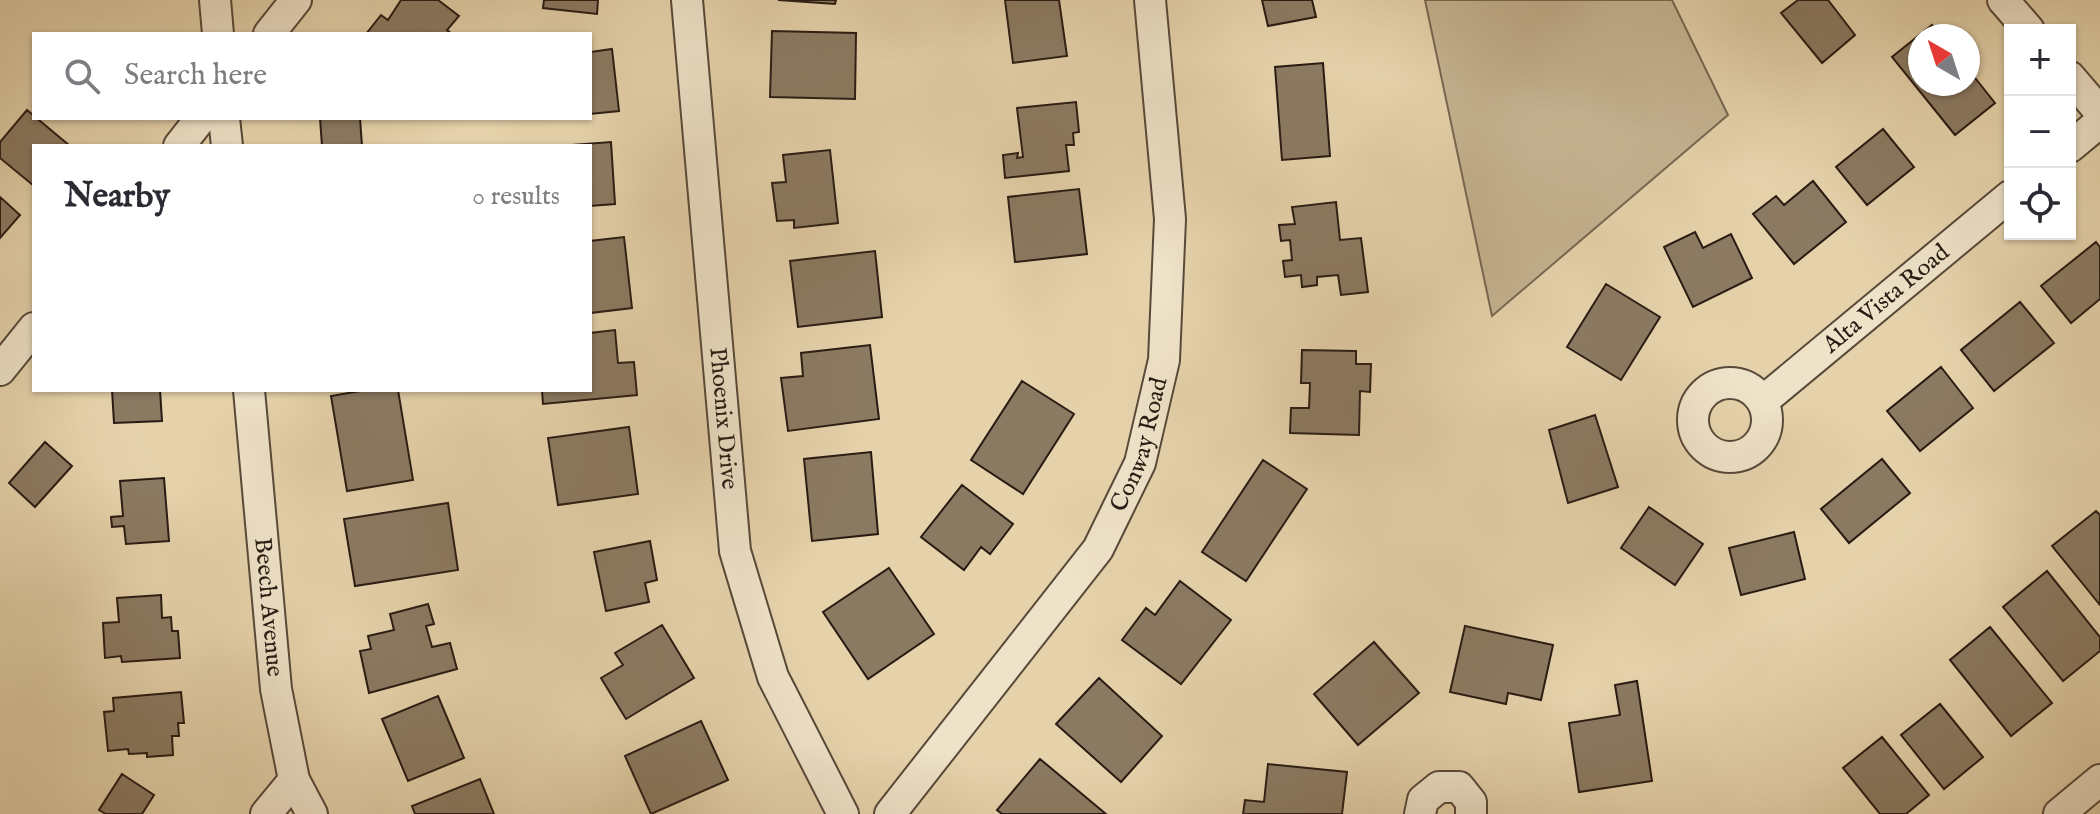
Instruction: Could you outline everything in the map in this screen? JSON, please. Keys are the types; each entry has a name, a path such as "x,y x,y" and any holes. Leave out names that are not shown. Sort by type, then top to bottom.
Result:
{"street":[{"path":"215,0 218,32"},
{"path":"271,32 296,0"},
{"name":"Phoenix Drive","path":"687,0 735,551 773,677 843,814"},
{"name":"Conway Road","path":"890,814 1098,549 1140,463 1164,360 1170,219 1150,0"},
{"path":"2003,0 2024,24"},
{"path":"2076,84 2100,112"},
{"path":"181,144 199,120"},
{"path":"224,120 227,144"},
{"path":"2076,142 2100,122"},
{"name":"Alta Vista Road","path":"1763,401 2004,201"},
{"path":"0,370 32,330"},
{"name":"Beech Avenue","path":"249,392 276,689 294,780 312,814"},
{"path":"266,814 294,780"},
{"path":"2059,814 2100,780"},
{"path":"1420,814 1423,800 1439,787 1459,787 1471,802 1471,814"}],"shaded area":[{"path":"1425,0 1672,0 1728,115 1492,316"}],"building":[{"path":"401,0 438,0 459,16 447,30 450,32 368,32 381,15 388,20"},
{"path":"544,0 598,0 597,14 543,8"},
{"path":"778,0 836,0 835,4"},
{"path":"1005,0 1059,0 1067,56 1013,63"},
{"path":"1262,0 1312,0 1316,17 1268,26"},
{"path":"1798,0 1828,0 1855,35 1822,63 1781,13"},
{"path":"772,31 856,33 855,99 770,97"},
{"path":"1908,44 1908,77 1892,57"},
{"path":"612,49 619,111 592,114 592,52"},
{"path":"1323,63 1330,156 1282,160 1275,67"},
{"path":"1980,84 1995,103 1955,135 1924,96 1980,96"},
{"path":"1076,102 1079,132 1073,133 1074,145 1066,145 1069,171 1005,178 1003,155 1018,153 1017,158 1023,157 1017,108"},
{"path":"27,110 32,114 32,120 39,120 68,144 32,144 32,184 0,158 0,142"},
{"path":"320,120 360,120 362,144 322,144"},
{"path":"1883,129 1914,167 1867,205 1836,167"},
{"path":"611,142 615,204 592,206 592,144 584,144"},
{"path":"830,150 838,223 794,228 794,220 777,221 772,183 786,182 783,155"},
{"path":"1813,181 1846,222 1794,264 1753,214 1776,196 1784,205"},
{"path":"1079,189 1087,254 1015,262 1008,197"},
{"path":"0,197 20,215 0,238"},
{"path":"1336,202 1340,240 1361,238 1368,292 1341,295 1338,275 1317,277 1317,285 1302,287 1301,275 1285,277 1283,261 1292,260 1290,240 1281,241 1279,225 1295,224 1292,207"},
{"path":"1695,232 1703,248 1731,234 1752,278 1693,307 1664,247"},
{"path":"624,237 632,308 592,313 592,241"},
{"path":"2096,242 2100,247 2100,299 2071,323 2041,286"},
{"path":"875,251 882,317 798,327 790,261"},
{"path":"1606,284 1660,317 1621,380 1567,347"},
{"path":"2020,302 2054,343 1994,391 1961,350"},
{"path":"615,330 618,363 634,362 637,395 543,404 542,392 592,392 592,333"},
{"path":"870,345 879,419 788,431 781,378 803,376 801,353"},
{"path":"1302,350 1356,351 1356,364 1371,364 1370,392 1360,391 1359,435 1290,433 1291,408 1309,408 1310,383 1301,383"},
{"path":"1941,367 1973,408 1920,451 1887,411"},
{"path":"1022,381 1074,414 1023,494 971,460"},
{"path":"112,392 160,392 162,421 114,423"},
{"path":"354,392 398,392 413,480 347,491 331,396"},
{"path":"1595,415 1618,487 1568,503 1549,430"},
{"path":"629,427 638,494 558,505 548,438"},
{"path":"45,442 72,466 35,507 9,483"},
{"path":"871,452 878,534 812,541 804,459"},
{"path":"1882,459 1910,493 1849,543 1821,509"},
{"path":"1263,460 1307,489 1246,581 1202,552"},
{"path":"164,478 169,541 126,544 124,526 112,527 111,517 123,516 120,481"},
{"path":"962,485 1013,524 990,554 981,547 964,570 921,537"},
{"path":"448,503 458,570 355,586 344,519"},
{"path":"1649,507 1703,544 1675,585 1621,548"},
{"path":"2096,511 2100,515 2100,605 2052,546"},
{"path":"1794,532 1805,579 1741,595 1729,548"},
{"path":"650,541 657,580 645,583 649,602 606,611 594,552"},
{"path":"889,568 934,634 868,679 823,612"},
{"path":"2047,571 2100,637 2100,651 2063,681 2003,607"},
{"path":"1180,581 1231,620 1181,684 1122,640 1146,608 1155,615"},
{"path":"161,595 162,618 171,617 172,631 178,631 180,658 122,662 121,656 105,658 103,623 119,622 117,598"},
{"path":"428,604 434,624 426,626 432,647 450,643 457,669 369,693 360,651 371,649 368,636 394,630 390,614"},
{"path":"662,625 694,678 626,719 601,678 623,665 615,653"},
{"path":"1465,626 1553,645 1541,700 1508,693 1506,704 1450,692"},
{"path":"1990,627 2052,703 2011,736 1950,660"},
{"path":"1374,642 1419,693 1358,745 1314,694"},
{"path":"1099,678 1162,736 1121,782 1056,724"},
{"path":"1637,681 1652,781 1579,792 1569,723 1620,715 1615,685"},
{"path":"181,692 184,723 178,723 179,736 172,736 173,755 147,757 147,753 129,754 128,749 108,751 104,712 114,711 113,698"},
{"path":"438,696 464,758 408,781 382,719"},
{"path":"1940,704 1983,757 1944,789 1901,735"},
{"path":"701,721 728,780 651,814 625,756"},
{"path":"1882,737 1929,795 1906,814 1880,814 1843,768"},
{"path":"1040,759 1106,814 1002,814 997,810"},
{"path":"1268,764 1347,772 1342,814 1243,814 1245,800 1264,802"},
{"path":"122,774 154,795 142,814 106,814 99,810"},
{"path":"480,779 494,814 415,814 412,806"}]}
